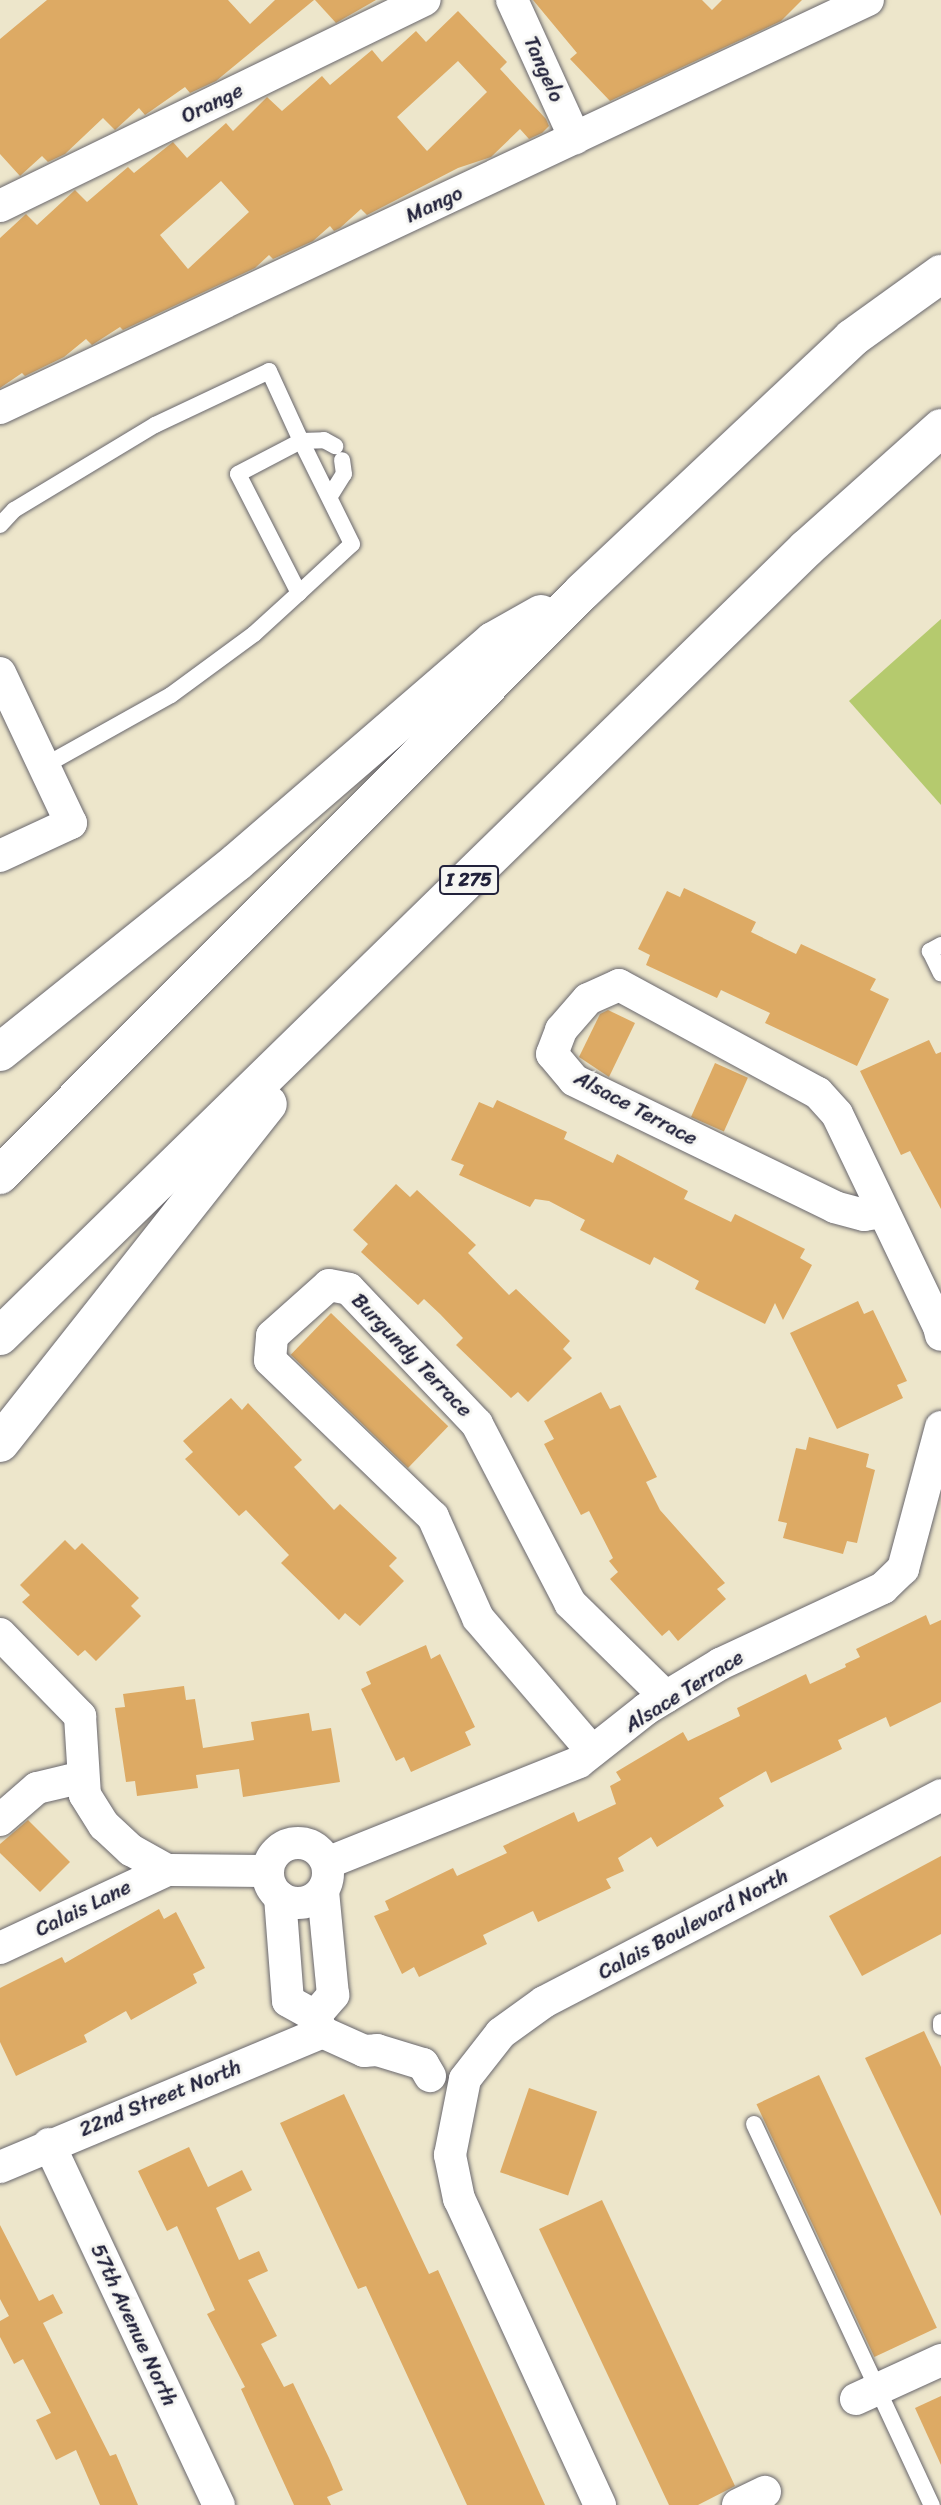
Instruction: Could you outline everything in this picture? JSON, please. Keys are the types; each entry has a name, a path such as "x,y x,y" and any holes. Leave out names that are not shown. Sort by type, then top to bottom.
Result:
{"highway":[{"path":"0,1175 583,591 852,338 941,274"},
{"name":"I 275","path":"0,1336 807,548 941,428"},
{"path":"0,1052 237,862 493,642 583,591"},
{"path":"0,1443 259,1115 405,942"}],"street":[{"name":"Orange","path":"0,206 425,0"},
{"name":"Tangelo","path":"512,0 575,138"},
{"name":"Mango","path":"0,408 868,0"},
{"path":"0,673 71,823 0,856"},
{"name":"Alsace Terrace","path":"883,1212 863,1214 835,1207 574,1080 552,1054 561,1030 588,999 619,985 818,1093 837,1114 941,1335"},
{"name":"Burgundy Terrace","path":"592,1751 478,1618 433,1517 270,1360 272,1336 329,1285 349,1289 477,1424 569,1603 666,1697"},
{"name":"Alsace Terrace","path":"325,1877 549,1775 592,1751 666,1697 720,1664 883,1588 903,1569 941,1427"},
{"name":"Calais Lane","path":"0,1634 80,1716 85,1795 104,1825 131,1850 167,1870 274,1884"},
{"path":"0,1820 37,1788 83,1777"},
{"name":"Calais Boulevard North","path":"600,2505 459,2199 450,2155 465,2079 501,2033 544,2003 941,1795"},
{"path":"319,2024 333,1995 325,1877 314,1847 294,1842 276,1852 274,1884 288,2001 319,2024 365,2051 377,2050 423,2064 430,2076 465,2079"},
{"name":"Calais Lane","path":"0,1948 167,1870"},
{"path":"274,1884 298,1903 325,1877"},
{"name":"22nd Street North","path":"0,2167 319,2024"},
{"name":"57th Avenue North","path":"49,2144 219,2505"},
{"path":"867,2394 941,2360"}],"lane":[{"path":"0,525 14,510 155,425 269,370 352,544 254,634 171,695 44,766"},
{"path":"299,593 238,474 301,440 324,440 339,453 344,474 330,496"},
{"path":"941,946 930,951 941,974"},
{"path":"754,2124 867,2394 932,2505"}],"green space":[{"path":"941,619 941,805 849,701"}],"building":[{"path":"47,0 228,0 250,24 275,0 314,0 216,81 190,93 185,87 145,115 139,108 115,130 103,118 65,154 48,162 42,156 20,176 0,154 0,39"},
{"path":"315,0 376,0 336,23"},
{"path":"533,0 702,0 712,10 722,0 802,0 781,21 610,101 570,59 577,53"},
{"path":"458,11 507,62 500,69 546,119 549,126 529,139 520,129 491,157 458,168 367,215 361,209 334,231 330,226 313,241 273,259 269,255 255,268 123,330 120,327 92,345 86,339 64,357 25,376 22,373 0,388 0,238 26,214 37,225 75,190 87,202 128,167 134,173 173,142 187,158 226,123 233,131 267,97 282,111 322,76 330,85 372,50 382,62 416,31 426,42","holes":["458,61 487,92 427,151 397,117","221,181 249,212 188,269 160,235"]},
{"path":"684,888 756,922 751,932 796,954 801,944 876,979 870,990 889,999 857,1066 765,1023 770,1013 721,990 717,998 646,965 650,955 638,949 667,891 680,897"},
{"path":"608,1010 635,1023 609,1077 579,1057 600,1014"},
{"path":"929,1040 936,1054 941,1052 941,1209 910,1151 901,1155 860,1071"},
{"path":"715,1063 748,1078 724,1132 691,1117"},
{"path":"497,1100 567,1132 564,1139 613,1163 617,1154 688,1191 684,1199 731,1222 735,1214 805,1249 800,1258 812,1265 783,1320 775,1303 765,1324 695,1289 699,1281 654,1257 650,1265 580,1230 585,1220 549,1201 535,1199 530,1207 459,1175 464,1165 451,1160 479,1102 493,1108"},
{"path":"396,1184 410,1197 417,1190 476,1245 468,1253 509,1295 516,1289 570,1341 563,1349 572,1358 528,1402 518,1392 511,1398 456,1345 463,1338 440,1314 424,1299 418,1305 361,1252 368,1244 353,1230"},
{"path":"858,1301 864,1314 873,1310 907,1381 897,1385 903,1398 837,1429 790,1333"},
{"path":"331,1313 448,1426 408,1468 291,1355"},
{"path":"601,1392 610,1409 620,1405 657,1477 646,1482 660,1510 725,1583 717,1589 726,1599 678,1641 669,1630 662,1636 610,1579 618,1572 609,1561 613,1558 589,1511 581,1515 544,1444 554,1439 544,1421"},
{"path":"231,1398 242,1410 248,1403 302,1460 294,1467 334,1510 340,1504 397,1558 389,1566 404,1581 360,1626 345,1613 339,1620 281,1563 289,1555 246,1510 239,1516 185,1459 193,1452 183,1441"},
{"path":"809,1437 869,1454 866,1467 875,1470 857,1543 847,1541 843,1554 783,1538 787,1523 778,1521 796,1448 806,1450"},
{"path":"65,1540 75,1550 82,1543 139,1598 131,1606 141,1616 96,1661 85,1650 78,1656 22,1602 30,1595 20,1585"},
{"path":"926,1615 930,1625 941,1620 941,1702 890,1727 886,1717 838,1740 842,1749 771,1783 766,1771 719,1798 724,1806 657,1847 651,1837 618,1858 624,1871 606,1879 611,1888 538,1922 533,1911 483,1935 487,1944 419,1977 414,1967 402,1974 374,1916 389,1910 385,1901 453,1868 457,1876 507,1853 503,1846 574,1812 578,1822 616,1804 610,1786 621,1780 616,1772 683,1732 688,1741 740,1716 737,1708 806,1674 810,1684 846,1667 845,1664 860,1657 856,1649"},
{"path":"426,1645 431,1659 440,1654 475,1727 465,1732 471,1745 411,1772 404,1757 396,1761 361,1689 371,1684 366,1672"},
{"path":"184,1686 186,1700 195,1699 203,1748 254,1740 251,1722 309,1713 312,1731 331,1728 340,1782 243,1797 239,1769 196,1775 198,1788 137,1796 135,1781 126,1782 115,1708 125,1707 123,1694"},
{"path":"28,1820 70,1862 40,1892 0,1853 0,1844"},
{"path":"941,1856 941,1934 862,1976 829,1916"},
{"path":"159,1909 164,1919 176,1912 205,1968 193,1974 197,1983 131,2020 126,2011 84,2035 87,2042 16,2076 0,2042 0,1988 62,1957 65,1963"},
{"path":"924,2031 941,2067 941,2216 865,2058"},
{"path":"819,2075 937,2328 874,2357 756,2104"},
{"path":"529,2088 597,2111 568,2196 500,2172"},
{"path":"344,2094 429,2274 438,2270 545,2505 467,2505 366,2286 358,2289 280,2123"},
{"path":"189,2147 208,2187 242,2170 252,2190 216,2208 239,2260 259,2251 268,2271 248,2280 277,2336 261,2344 284,2387 293,2383 343,2490 327,2497 331,2505 294,2505 241,2389 245,2387 207,2314 215,2310 177,2226 167,2231 138,2171"},
{"path":"602,2200 735,2486 698,2505 669,2505 539,2229"},
{"path":"0,2225 39,2301 53,2294 63,2313 43,2323 110,2456 116,2454 138,2505 100,2505 76,2450 56,2460 36,2420 51,2413 23,2359 14,2364 0,2337 0,2321 9,2316 0,2299"},
{"path":"941,2396 941,2465 915,2408"}]}
